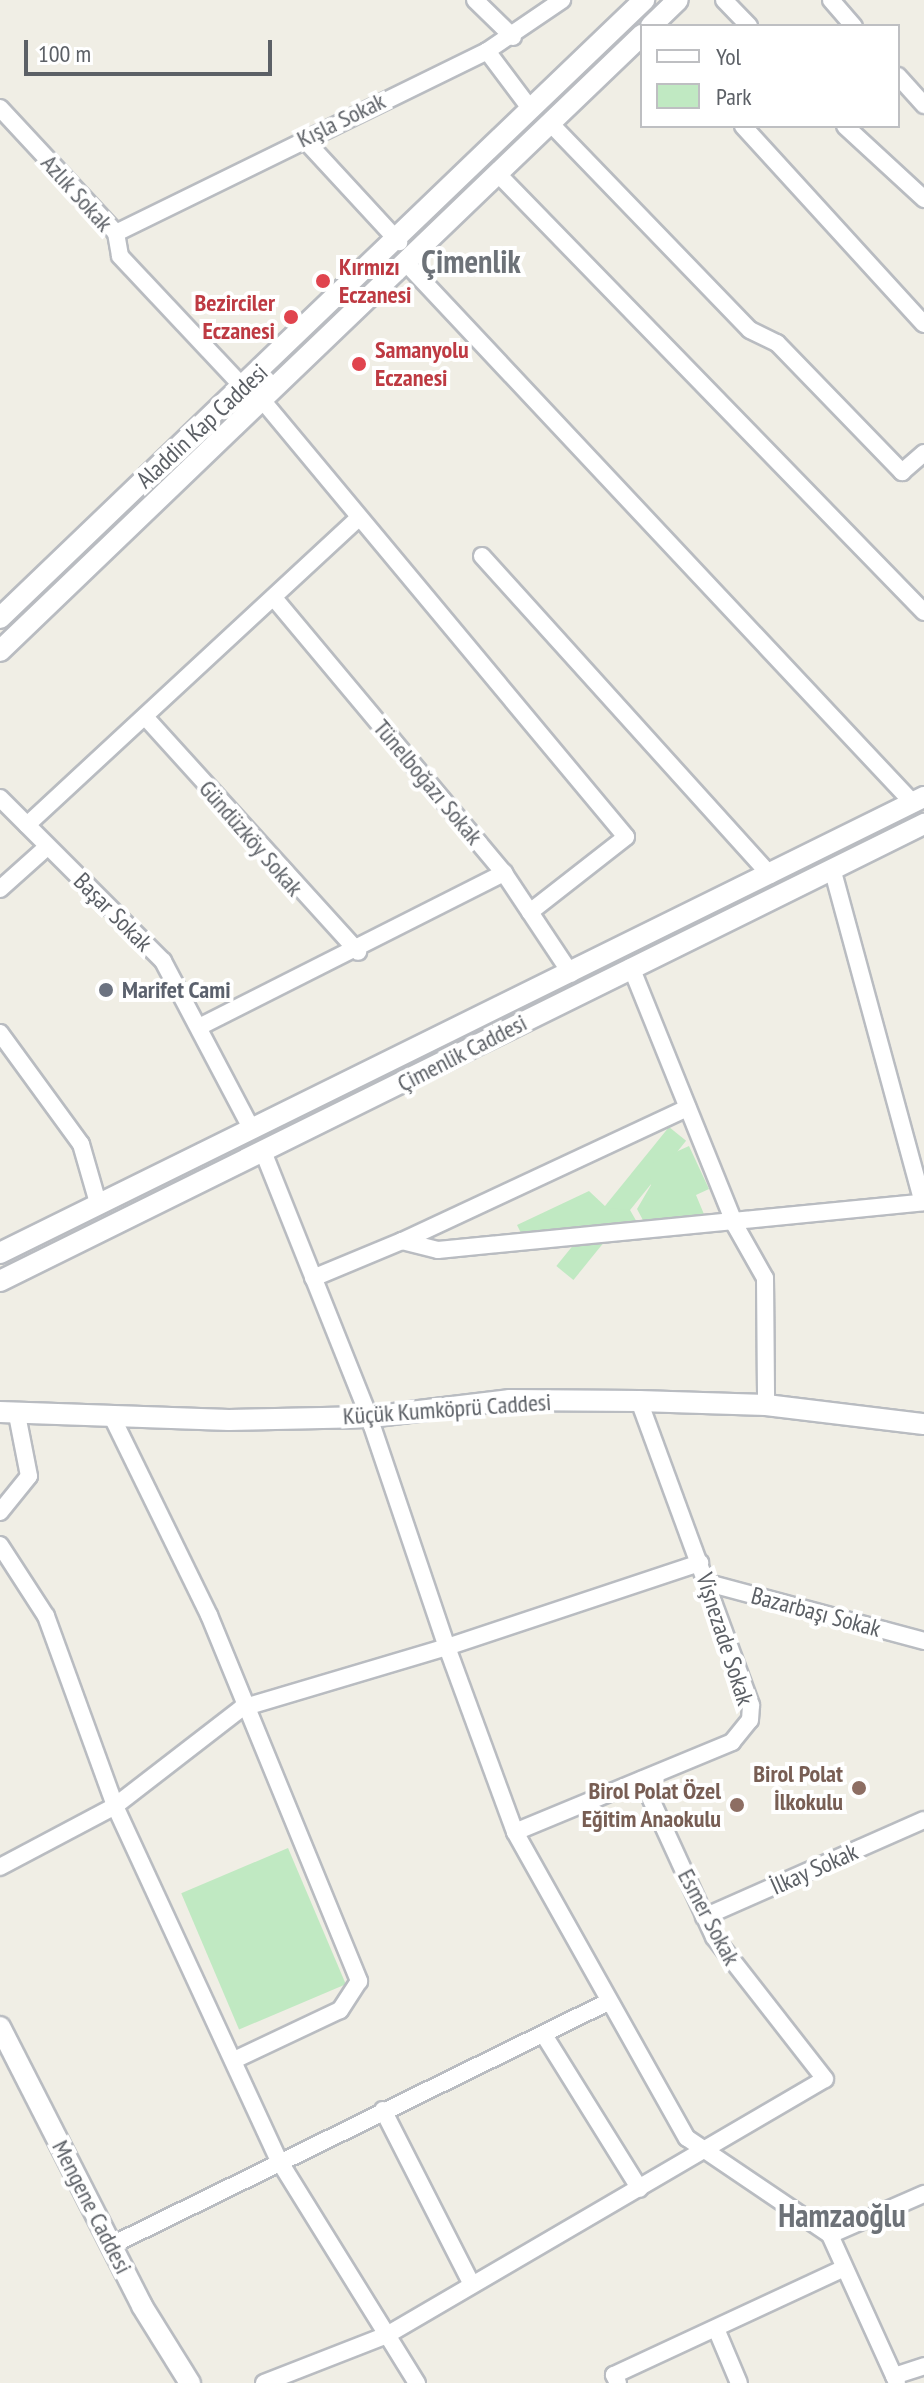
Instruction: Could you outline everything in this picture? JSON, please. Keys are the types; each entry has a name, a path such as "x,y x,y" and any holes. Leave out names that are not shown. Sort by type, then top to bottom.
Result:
{"street":[{"path":"475,0 513,37"},
{"name":"Kışla Sokak","path":"116,233 303,138 487,51 513,37 562,0"},
{"name":"Aladdin Kap Caddesi","path":"0,618 399,242 529,107 644,0"},
{"path":"653,24 678,0"},
{"path":"724,0 747,24"},
{"path":"831,0 852,24"},
{"name":"Aladdin Kap Caddesi","path":"0,651 407,264 640,37"},
{"path":"487,51 529,107"},
{"path":"900,78 924,105"},
{"name":"Azlık Sokak","path":"0,108 116,233 120,256 243,387"},
{"path":"551,124 750,330 777,343 902,472 924,453"},
{"path":"745,128 924,324"},
{"path":"847,128 924,199"},
{"path":"303,138 399,242"},
{"path":"498,174 924,612"},
{"path":"407,264 918,800"},
{"path":"263,401 626,837 530,912"},
{"path":"27,825 148,720 359,518"},
{"path":"482,556 770,875"},
{"name":"Tünelboğazı Sokak","path":"274,598 504,873 571,974"},
{"name":"Gündüzköy Sokak","path":"148,720 358,952"},
{"name":"Başar Sokak","path":"0,798 163,961 250,1126"},
{"name":"Çimenlik Caddesi","path":"0,1253 250,1126 571,974 918,800"},
{"name":"Çimenlik Caddesi","path":"0,1281 264,1154 631,967 924,824"},
{"path":"0,889 47,847"},
{"path":"402,1241 438,1250 735,1225 923,1202 832,868"},
{"path":"199,1027 358,952 504,873"},
{"path":"631,967 735,1225 765,1278 766,1405"},
{"path":"0,1033 81,1144 98,1203"},
{"path":"313,1278 402,1241 687,1108"},
{"path":"264,1154 369,1417 447,1647 515,1832 687,2138 713,2151 830,2235 842,2269 895,2380 924,2366"},
{"name":"Küçük Kumköprü Caddesi","path":"6,1415 114,1421 369,1417 510,1400 639,1401 766,1405 924,1424"},
{"name":"Vişnezade Sokak","path":"515,1832 732,1742 750,1720 708,1583 639,1401"},
{"path":"0,1512 29,1476 6,1415"},
{"path":"114,1421 209,1615 242,1708 306,1843 360,1990 340,2010 234,2060"},
{"path":"0,1545 46,1616 115,1806 278,2159 417,2383"},
{"path":"0,1867 115,1806 242,1708 447,1647 700,1563"},
{"name":"Bazarbaşı Sokak","path":"708,1583 924,1641"},
{"name":"Esmer Sokak","path":"642,1780 704,1917 727,1958 825,2079 713,2151"},
{"name":"İlkay Sokak","path":"704,1917 924,1820"},
{"path":"112,2245 278,2159 608,2002"},
{"name":"Mengene Caddesi","path":"0,2027 112,2245 190,2383"},
{"path":"544,2035 640,2189"},
{"path":"383,2110 471,2283"},
{"path":"264,2383 387,2335 471,2283 713,2151"},
{"path":"830,2235 924,2194"},
{"path":"618,2383 614,2375 717,2331 842,2269"},
{"path":"717,2331 739,2383"}],"green space":[{"path":"669,1127 686,1141 573,1280 556,1266"},
{"path":"689,1146 709,1189 696,1195 706,1219 645,1224 637,1209 651,1185 649,1164"},
{"path":"589,1191 607,1208 630,1210 638,1224 521,1233 517,1225"},
{"path":"288,1848 346,1984 239,2030 181,1893"}],"place":[{"name":"Kırmızı Eczanesi","path":"323,281"},
{"name":"Bezirciler Eczanesi","path":"291,317"},
{"name":"Samanyolu Eczanesi","path":"359,364"},
{"name":"Marifet Cami","path":"106,990"},
{"name":"Birol Polat İlkokulu","path":"859,1788"},
{"name":"Birol Polat Özel Eğitim Anaokulu","path":"737,1805"}],"district":[{"name":"Çimenlik","path":"471,261"},
{"name":"Hamzaoğlu","path":"842,2215"}]}
